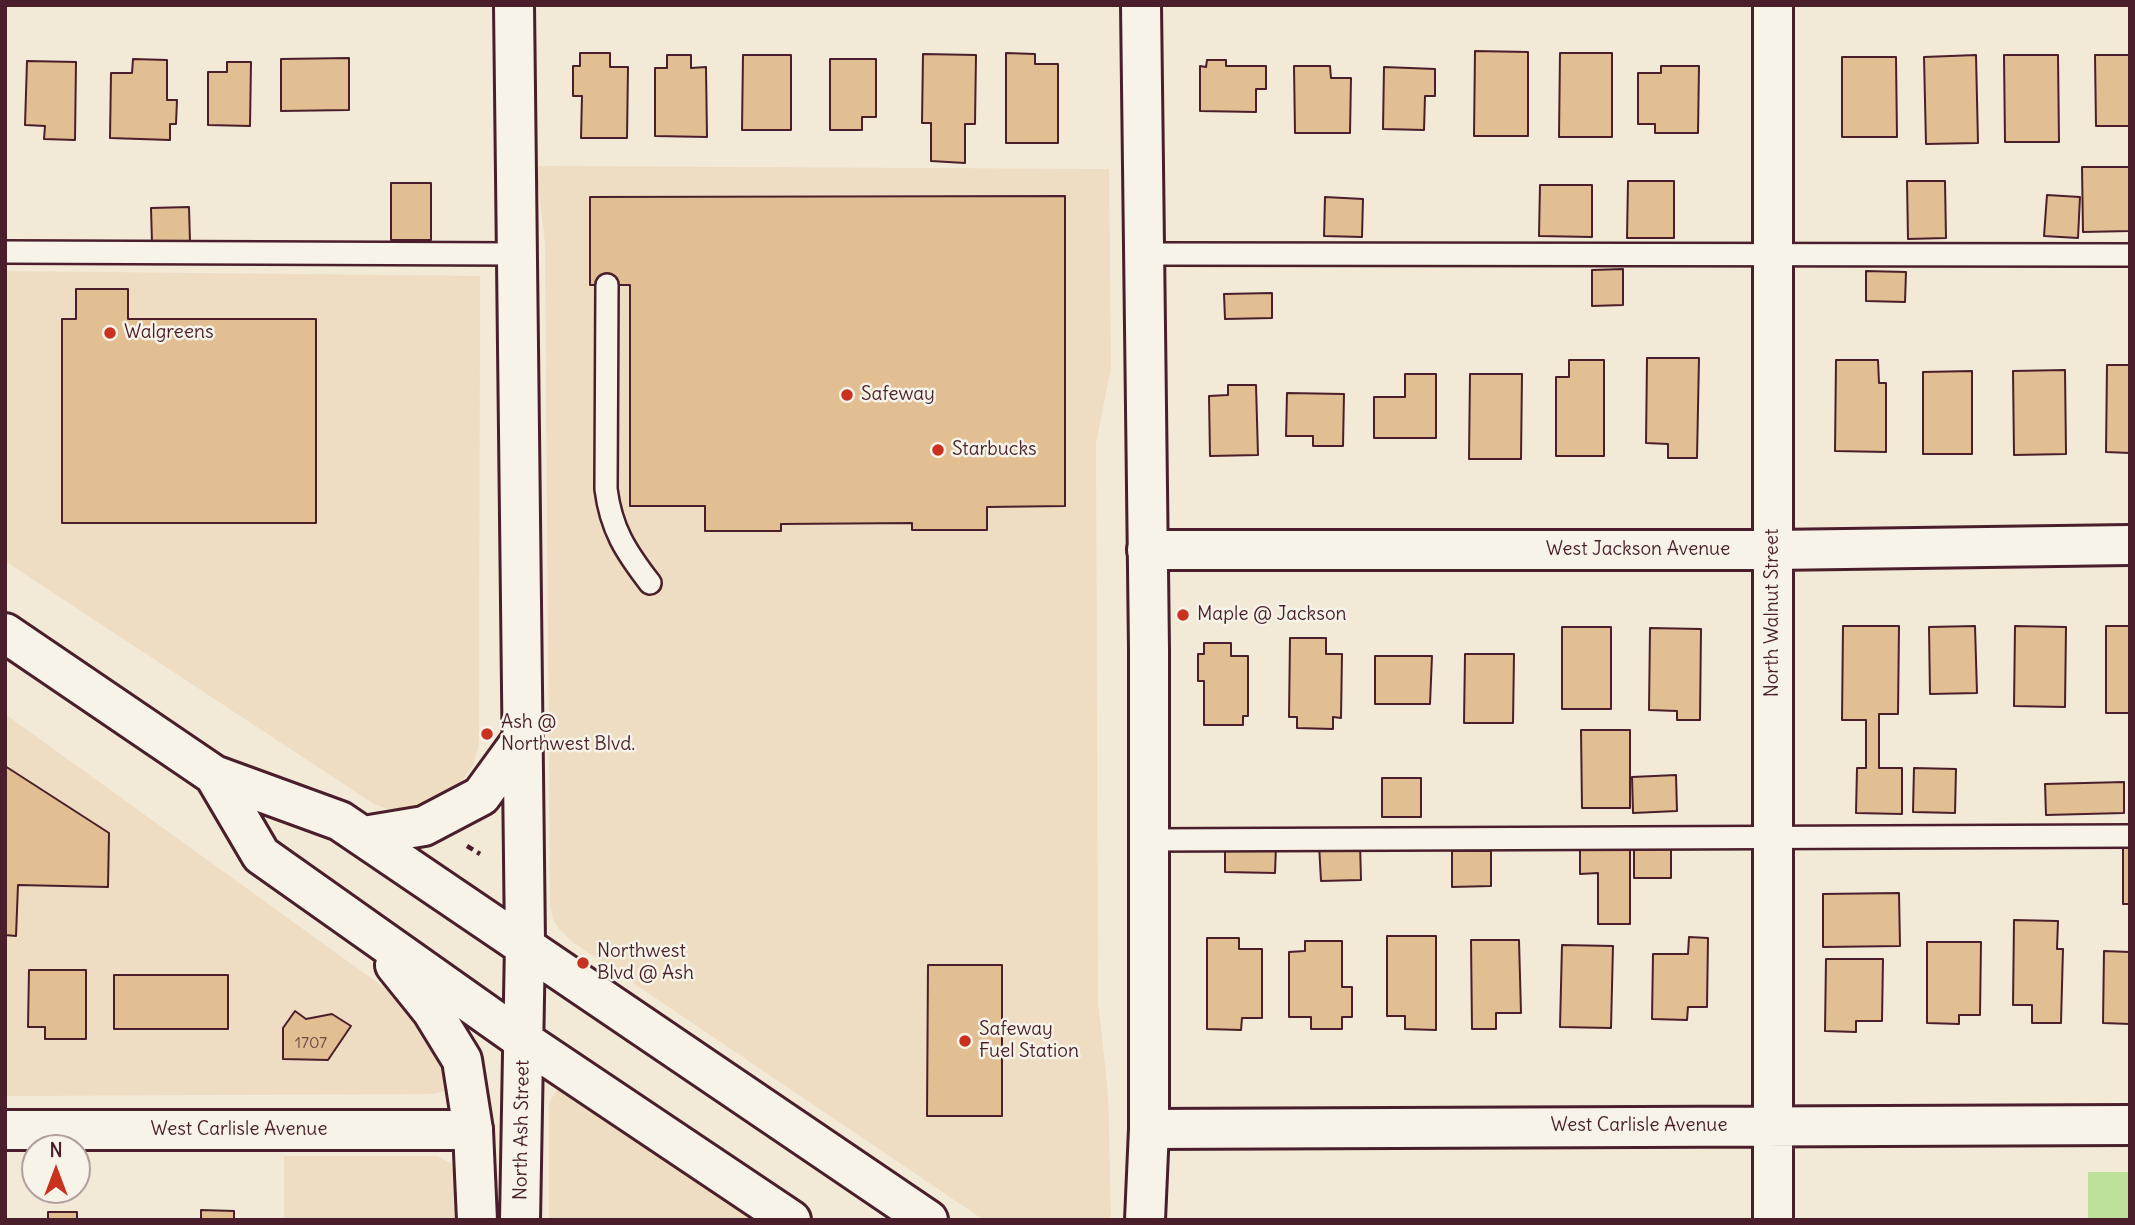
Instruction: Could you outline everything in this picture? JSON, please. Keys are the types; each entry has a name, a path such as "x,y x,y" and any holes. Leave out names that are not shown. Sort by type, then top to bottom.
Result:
{"main road":[{"name":"North Ash Street","path":"514,5 525,943 520,1220"},
{"path":"1141,5 1149,841 1149,1129 1145,1220"},
{"name":"North Walnut Street","path":"1773,5 1773,1220"},
{"name":"West Jackson Avenue","path":"1147,550 1773,550 2130,545"},
{"path":"5,634 214,775 340,821 364,836 525,943 928,1220"},
{"path":"364,836 424,826 481,796 521,741"},
{"path":"214,775 261,855 524,1041 791,1220"},
{"path":"365,928 432,1011 462,1060 473,1130 477,1220"},
{"name":"West Carlisle Avenue","path":"1149,1129 2130,1125"},
{"name":"West Carlisle Avenue","path":"5,1130 473,1130"}],"lane":[{"path":"5,251 516,254"},
{"path":"1144,254 2130,255"},
{"path":"607,285 606,489 610,517 628,555 650,583"},
{"path":"1149,841 2130,836"}],"path":[{"path":"463,853 464,844"}],"shaded area":[{"path":"536,166 1109,169 1111,367 1096,443 1098,1001 1108,1094 1111,1220 984,1220 574,943 553,919 550,903 545,243"},
{"path":"5,271 480,276 479,743 474,763 460,784 438,799 411,809 391,810 374,804 5,561"},
{"path":"5,714 411,1007 454,1083 447,1090 434,1094 5,1096"},
{"path":"557,1090 563,1090 755,1220 549,1220 549,1103"},
{"path":"284,1156 437,1156 454,1165 463,1179 464,1220 284,1220"}],"green space":[{"path":"2088,1172 2130,1172 2130,1220 2088,1220"}],"building":[{"path":"1475,51 1528,52 1528,136 1474,136"},
{"path":"580,53 610,53 610,67 628,67 627,138 581,138 582,96 573,96 573,66 580,66"},
{"path":"1006,53 1035,54 1035,64 1058,64 1058,143 1006,143"},
{"path":"1560,53 1612,53 1612,137 1559,137"},
{"path":"923,54 976,55 975,124 965,124 965,163 931,161 931,123 922,123"},
{"path":"667,55 691,55 691,68 706,67 707,137 655,136 655,68 667,68"},
{"path":"743,55 791,55 791,130 742,130"},
{"path":"1976,55 1978,143 1926,144 1924,57"},
{"path":"2004,55 2058,55 2059,142 2005,142"},
{"path":"2095,55 2130,55 2130,126 2096,126"},
{"path":"1842,57 1896,57 1897,137 1842,137"},
{"path":"349,58 349,110 281,111 281,59"},
{"path":"133,59 167,60 167,100 177,100 176,124 170,124 170,140 110,138 111,73 132,73"},
{"path":"830,59 876,59 876,117 862,117 862,130 830,130"},
{"path":"1207,60 1226,60 1226,66 1266,66 1266,89 1256,89 1256,112 1200,111 1200,66 1206,67"},
{"path":"27,61 76,62 75,140 44,139 45,126 25,125"},
{"path":"227,62 251,62 250,126 208,125 208,72 227,72"},
{"path":"1294,66 1330,66 1331,78 1351,78 1350,133 1295,133"},
{"path":"1661,66 1699,66 1698,133 1655,133 1655,124 1638,124 1638,73 1661,73"},
{"path":"1384,67 1435,69 1435,96 1425,96 1424,130 1383,129"},
{"path":"2082,167 2130,167 2130,231 2083,232"},
{"path":"1628,181 1674,181 1674,238 1627,238"},
{"path":"1907,181 1945,181 1946,238 1908,239"},
{"path":"391,183 431,183 431,240 391,240"},
{"path":"1540,185 1592,185 1592,237 1539,236"},
{"path":"2047,195 2080,197 2078,238 2044,236"},
{"name":"Safeway","path":"1065,196 1065,506 987,507 987,530 912,530 912,523 781,524 781,531 705,531 705,506 630,506 630,285 590,285 590,197"},
{"path":"1325,197 1363,199 1362,237 1324,236"},
{"path":"189,207 190,242 152,243 151,208"},
{"path":"1623,269 1623,305 1592,306 1592,270"},
{"path":"1866,271 1906,272 1905,302 1866,301"},
{"name":"Walgreens","path":"76,289 128,289 128,319 316,319 316,523 62,523 62,319 76,319"},
{"path":"1272,293 1272,318 1225,319 1224,294"},
{"path":"1647,358 1699,358 1697,458 1668,458 1668,444 1646,443"},
{"path":"1569,360 1604,360 1604,456 1556,456 1556,377 1569,377"},
{"path":"1836,360 1878,360 1879,383 1886,383 1886,452 1835,451"},
{"path":"2107,365 2130,365 2130,453 2106,452"},
{"path":"2065,370 2066,454 2014,455 2013,371"},
{"path":"1972,371 1972,454 1923,454 1923,372"},
{"path":"1405,374 1436,374 1436,438 1374,438 1374,397 1405,397"},
{"path":"1470,374 1522,374 1521,459 1469,459"},
{"path":"1228,385 1256,385 1258,455 1210,456 1209,396 1228,395"},
{"path":"1287,393 1344,394 1343,446 1313,446 1313,436 1286,436"},
{"path":"1843,626 1899,626 1898,714 1879,714 1879,768 1902,768 1902,814 1856,813 1857,768 1866,768 1866,720 1842,720"},
{"path":"1975,626 1977,693 1930,694 1929,627"},
{"path":"2015,626 2066,627 2065,707 2014,706"},
{"path":"2106,626 2130,626 2130,713 2106,713"},
{"path":"1562,627 1611,627 1611,709 1562,709"},
{"path":"1650,628 1701,629 1700,720 1677,720 1677,711 1649,710"},
{"path":"1290,638 1326,638 1326,654 1342,654 1341,718 1333,717 1333,729 1297,728 1297,717 1289,717"},
{"path":"1204,643 1231,643 1231,656 1248,656 1248,716 1243,716 1243,725 1204,725 1204,681 1198,681 1198,654 1204,654"},
{"path":"1465,654 1514,654 1513,723 1464,723"},
{"path":"1375,656 1432,656 1430,704 1375,704"},
{"path":"1581,730 1630,730 1630,808 1582,808"},
{"path":"5,766 109,833 108,887 18,885 16,936 5,935"},
{"path":"1914,768 1956,769 1955,813 1913,812"},
{"path":"1676,775 1677,811 1633,813 1632,777"},
{"path":"1382,778 1421,778 1421,817 1382,817"},
{"path":"2124,782 2124,813 2046,815 2045,784"},
{"path":"1360,843 1361,880 1321,881 1319,844"},
{"path":"2123,844 2130,844 2130,904 2123,904"},
{"path":"1225,846 1276,846 1275,873 1225,872"},
{"path":"1634,847 1671,848 1671,878 1634,878"},
{"path":"1580,848 1630,848 1630,924 1598,924 1598,873 1580,874"},
{"path":"1452,851 1491,851 1491,886 1452,887"},
{"path":"1899,893 1900,946 1823,947 1823,894"},
{"path":"2014,920 2058,921 2057,949 2063,949 2061,1023 2032,1023 2032,1005 2013,1005"},
{"path":"1387,936 1436,936 1436,1030 1405,1029 1405,1016 1387,1016"},
{"path":"1689,937 1708,938 1707,1007 1688,1007 1687,1020 1652,1019 1653,954 1688,954"},
{"path":"1207,938 1239,938 1239,949 1262,949 1262,1018 1242,1018 1241,1030 1207,1029"},
{"path":"1471,940 1519,940 1521,1013 1496,1013 1496,1029 1472,1029"},
{"path":"1305,941 1342,941 1342,987 1352,987 1352,1017 1342,1017 1342,1029 1311,1029 1311,1017 1289,1017 1289,952 1305,951"},
{"path":"1927,942 1981,942 1980,1015 1959,1015 1959,1024 1927,1023"},
{"path":"1562,945 1613,946 1611,1028 1560,1027"},
{"path":"2104,951 2130,952 2130,1024 2103,1023"},
{"path":"1826,959 1883,959 1882,1021 1856,1021 1856,1032 1825,1031"},
{"name":"Safeway Fuel Station","path":"928,965 1002,965 1002,1116 927,1116"},
{"path":"29,970 86,970 86,1039 45,1039 45,1027 28,1027"},
{"path":"114,975 228,975 228,1029 114,1029"},
{"path":"295,1011 306,1019 332,1014 351,1026 328,1060 283,1059 283,1028"},
{"path":"201,1210 234,1211 234,1220 201,1220"},
{"path":"48,1212 77,1212 77,1220 48,1220"}],"place":[{"name":"Walgreens","path":"110,333"},
{"name":"Safeway","path":"847,395"},
{"name":"Starbucks","path":"938,450"},
{"name":"Maple @ Jackson","path":"1183,615"},
{"name":"Ash @ Northwest Blvd.","path":"487,734"},
{"name":"Northwest Blvd @ Ash","path":"583,963"},
{"name":"Safeway Fuel Station","path":"965,1041"}]}
